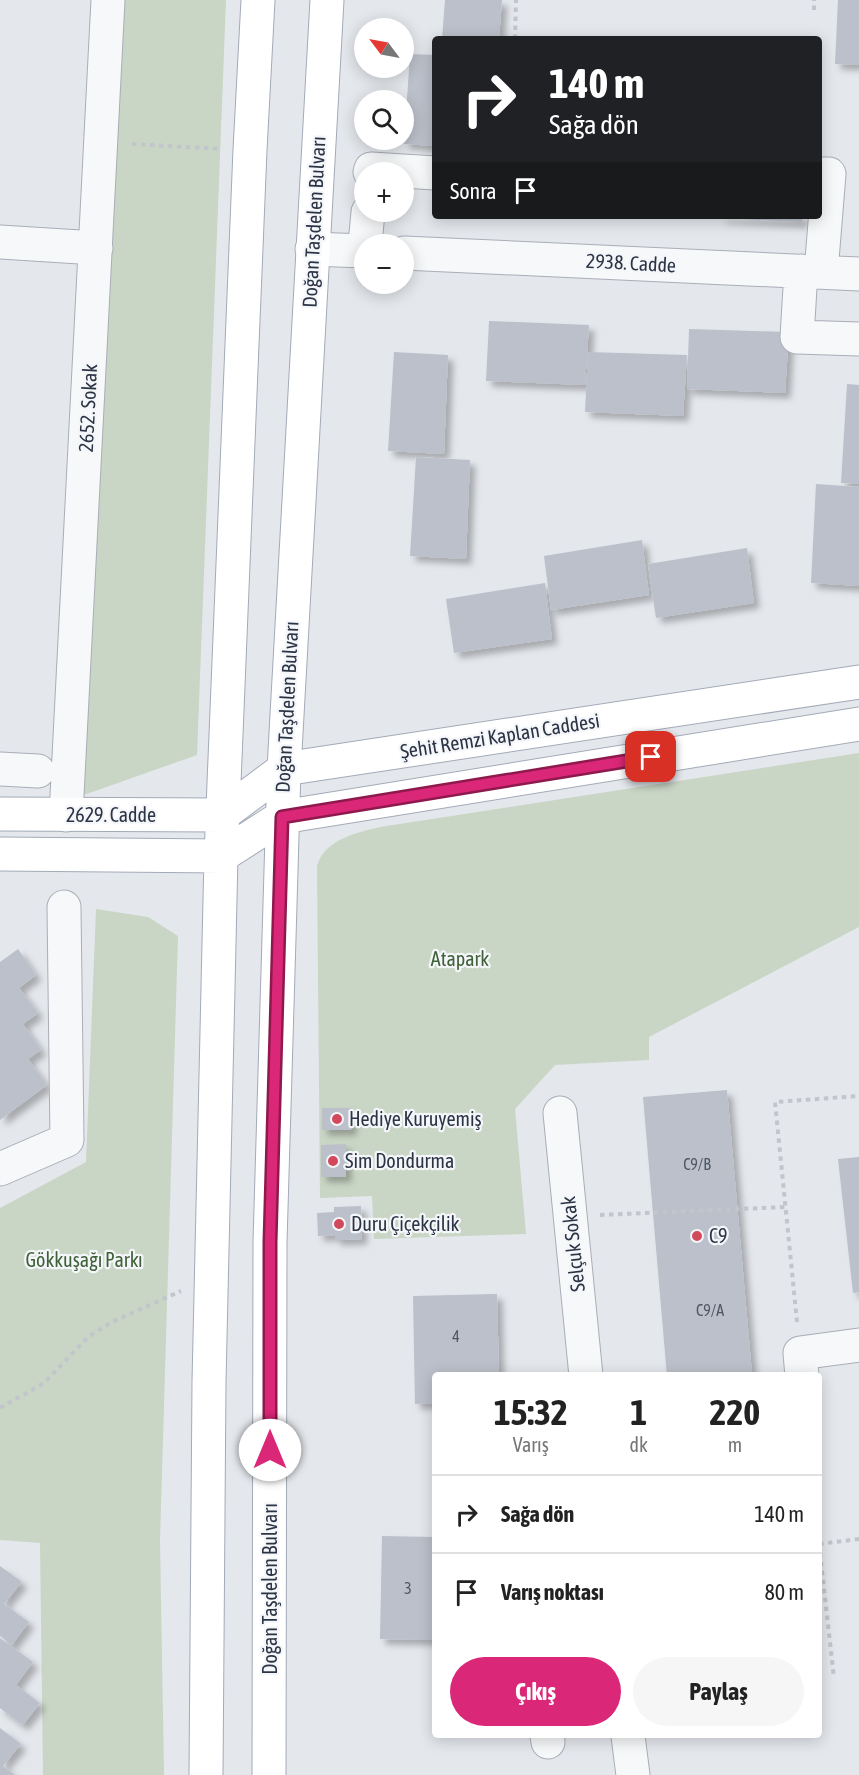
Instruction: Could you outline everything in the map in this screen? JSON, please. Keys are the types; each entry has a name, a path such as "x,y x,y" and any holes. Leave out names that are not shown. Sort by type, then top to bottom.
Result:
{"main road":[{"path":"206,1775 211,1277 222,815 258,0"},
{"name":"Doğan Taşdelen Bulvarı","path":"269,1775 270,1242 282,817 327,0"},
{"name":"Şehit Remzi Kaplan Caddesi","path":"284,769 859,682"},
{"path":"221,856 282,817 859,724"},
{"path":"222,815 284,769"},
{"name":"2629. Cadde","path":"0,814 222,815"},
{"name":"2629. Cadde","path":"0,855 221,856"}],"street":[{"name":"2652. Sokak","path":"66,815 108,0"},
{"path":"414,172 432,173"},
{"path":"822,174 829,174 822,212"},
{"path":"821,219 797,337 859,339"},
{"path":"0,242 96,248"},
{"path":"312,249 354,251"},
{"name":"2938. Cadde","path":"414,253 859,274"},
{"path":"0,769 38,771"},
{"path":"0,1169 67,1140 64,907"},
{"name":"Selçuk Sokak","path":"560,1113 586,1372"},
{"path":"801,1364 859,1345"},
{"path":"628,1738 633,1775"}],"path":[{"path":"515,36 516,0"},
{"path":"814,0 814,10"},
{"path":"101,143 250,150"},
{"path":"801,1364 775,1102 859,1096"},
{"path":"570,1216 785,1207"},
{"path":"0,1408 44,1383 88,1337 112,1322 211,1277"},
{"path":"822,1544 859,1539"},
{"path":"822,1571 834,1678"}],"green space":[{"path":"121,0 226,0 197,755 81,796"},
{"name":"Atapark","path":"859,753 859,927 649,1037 649,1060 555,1065 515,1109 526,1234 374,1239 372,1196 320,1198 317,866 321,857 334,843 380,827"},
{"name":"Gökkuşağı Parkı","path":"96,909 148,917 178,936 160,1540 164,1775 43,1775 40,1543 0,1540 0,1208 86,1162"}],"building":[{"path":"445,0 502,0 499,36 442,36"},
{"path":"838,0 859,0 859,65 835,64"},
{"path":"414,54 432,55 432,146 414,145 414,90 408,90 408,78 414,78"},
{"path":"740,219 802,219 802,222"},
{"path":"489,321 589,325 585,385 486,381"},
{"path":"689,329 789,332 785,393 687,389"},
{"path":"394,352 448,355 444,454 388,451"},
{"path":"588,352 687,355 683,416 585,412"},
{"path":"847,384 859,385 859,484 841,483"},
{"path":"416,457 470,460 466,559 410,556"},
{"path":"816,484 859,487 859,586 811,583"},
{"path":"642,540 649,595 551,610 544,556"},
{"path":"747,548 754,603 656,618 648,564"},
{"path":"545,583 552,639 454,653 446,599"},
{"path":"18,949 36,975 19,988 38,1013 23,1024 41,1050 28,1059 47,1085 0,1120 0,962"},
{"name":"C9","path":"727,1090 752,1372 667,1372 643,1097"},
{"name":"Hediye Kuruyemiş","path":"322,1108 352,1108 351,1130 322,1130"},
{"name":"Sim Dondurma","path":"346,1144 346,1177 321,1177 321,1145"},
{"path":"859,1157 859,1292 853,1293 838,1159"},
{"name":"Duru Çiçekçilik","path":"361,1206 362,1239 335,1240 335,1235 318,1236 317,1213 334,1212 334,1207"},
{"path":"497,1294 499,1372 432,1372 432,1403 415,1404 413,1296"},
{"path":"382,1536 432,1537 432,1640 380,1639"},
{"path":"0,1566 22,1582 4,1604 29,1622 12,1645 0,1636"},
{"path":"0,1638 33,1662 16,1685 40,1703 23,1725 0,1708"},
{"path":"0,1728 21,1744 3,1766 15,1775 0,1775"}],"place":[{"name":"Hediye Kuruyemiş","path":"337,1119"},
{"name":"Sim Dondurma","path":"333,1161"},
{"name":"Duru Çiçekçilik","path":"339,1224"},
{"name":"C9","path":"697,1236"}],"route":[{"path":"270,1450 270,1242 282,817 651,757"}]}
